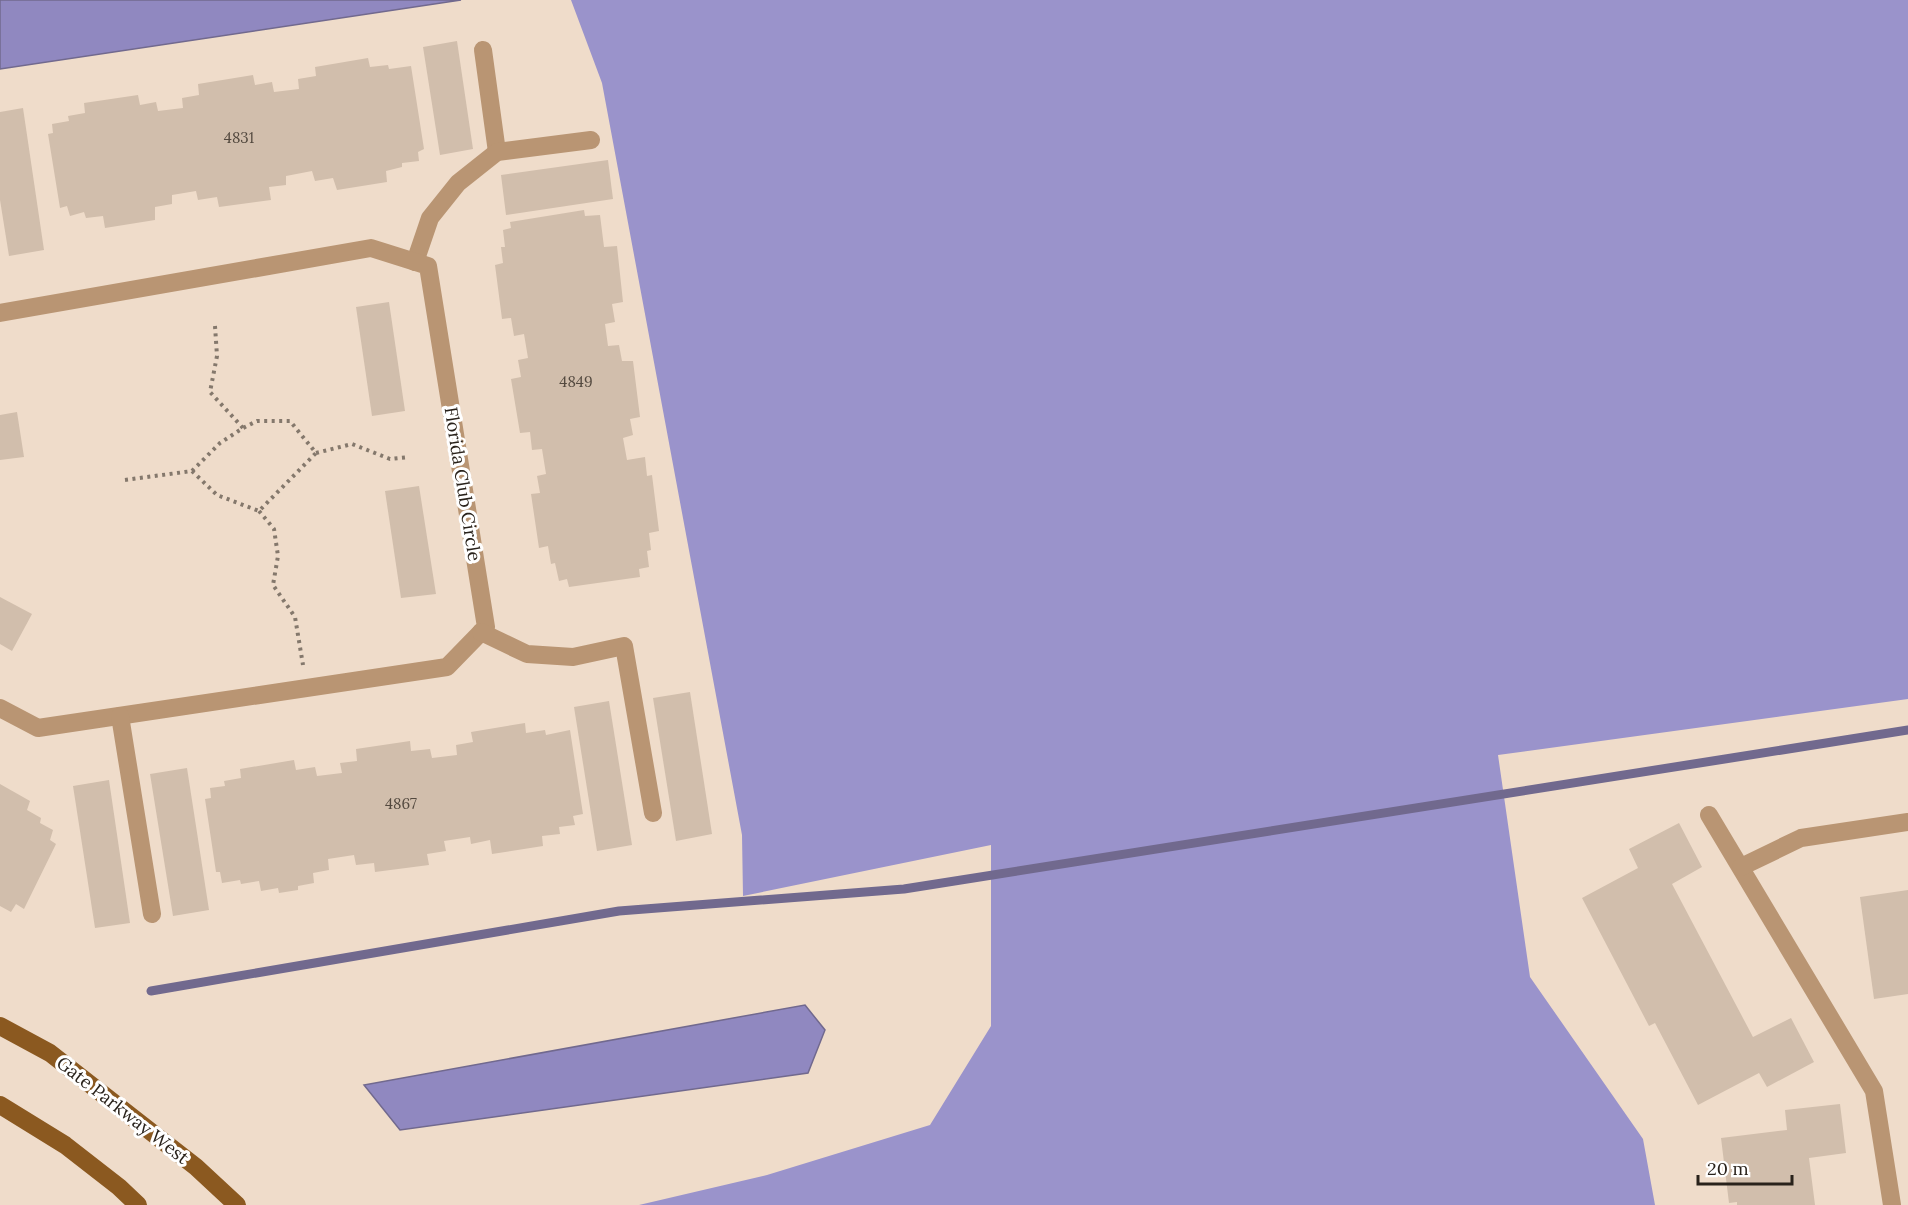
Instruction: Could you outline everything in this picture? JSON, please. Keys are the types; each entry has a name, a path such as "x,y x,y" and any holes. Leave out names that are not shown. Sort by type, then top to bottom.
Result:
{"main road":[{"name":"Gate Parkway West","path":"0,1026 50,1053 196,1167 237,1205"},
{"path":"0,1105 65,1145 119,1187 138,1205"}],"street":[{"path":"483,50 497,152"},
{"path":"0,313 371,248 415,262 430,218 458,183 497,152 591,140"},
{"name":"Florida Club Circle","path":"415,262 428,266 486,627 481,632"},
{"path":"0,708 38,728 447,667 481,632 527,654 573,657 624,646 652,813"},
{"path":"120,716 152,914"},
{"path":"1709,815 1874,1091 1892,1205"},
{"path":"1741,867 1801,838 1908,822"}],"path":[{"path":"215,326 217,356 210,392 243,428"},
{"path":"125,480 192,471 220,443 257,421 290,421 316,453"},
{"path":"259,511 316,453 352,444 390,459 410,457"},
{"path":"192,471 217,495 259,511 274,529 278,556 273,585 295,617 307,687"}],"shaded area":[{"path":"0,0 461,0 0,69"},
{"path":"571,0 1908,0 1908,699 1498,755 1530,977 1643,1139 1655,1205 639,1205 767,1175 930,1125 991,1026 991,845 743,896 742,835 602,83"},
{"path":"805,1005 825,1030 808,1073 400,1130 364,1085"}],"building":[{"path":"457,41 473,149 440,155 423,47"},
{"path":"368,58 370,67 388,65 389,69 411,66 424,149 418,152 419,161 402,163 402,167 386,171 387,182 337,190 333,178 315,181 312,171 286,176 286,185 269,187 271,200 219,207 217,197 198,200 196,191 172,195 172,204 155,207 155,220 105,228 103,216 86,218 84,212 70,216 67,206 60,208 48,134 53,133 52,124 69,121 68,116 85,113 84,103 138,95 140,105 156,102 158,111 183,108 182,98 199,95 198,84 253,75 255,85 272,82 274,92 299,89 298,79 316,76 315,67"},
{"path":"23,108 44,250 9,256 0,200 0,112"},
{"path":"608,160 613,199 506,215 501,175"},
{"path":"584,210 585,216 600,215 604,247 617,246 623,302 612,304 615,322 605,324 608,346 619,345 622,361 633,361 640,417 630,419 633,435 623,438 627,460 645,457 647,476 652,475 659,531 649,533 651,550 647,551 649,567 639,569 640,577 569,587 567,579 559,581 555,563 551,564 548,546 539,548 531,494 540,493 537,476 546,474 542,449 532,450 530,432 520,433 511,379 521,377 518,360 528,358 524,334 514,336 511,318 502,319 495,265 503,263 501,247 505,247 503,230 511,228 510,222"},
{"path":"389,302 405,411 372,416 356,307"},
{"path":"17,412 24,457 0,460 0,415"},
{"path":"419,486 436,594 401,598 385,491"},
{"path":"0,597 32,614 12,651 0,644"},
{"path":"690,692 712,834 676,841 653,698"},
{"path":"609,701 632,845 597,851 574,707"},
{"path":"525,723 526,733 545,730 546,735 570,730 583,814 573,816 575,825 559,827 560,834 542,836 543,846 492,854 490,840 471,844 470,837 444,841 446,851 427,854 429,865 375,872 374,863 356,865 354,855 328,859 329,870 313,873 314,883 298,886 298,890 279,893 278,888 261,891 259,881 241,884 240,880 222,883 220,872 216,872 205,799 211,798 210,788 225,786 224,781 241,778 240,769 294,760 296,770 315,767 317,776 342,773 340,763 357,761 356,749 410,741 411,751 430,749 432,758 457,755 456,745 473,742 471,732"},
{"path":"187,768 209,910 173,916 150,774"},
{"path":"109,780 130,923 95,928 73,786"},
{"path":"0,784 30,801 27,810 41,818 40,823 53,830 50,840 56,844 24,909 16,904 11,912 0,906"},
{"path":"1679,823 1702,867 1672,884 1753,1037 1791,1018 1814,1062 1767,1087 1759,1073 1698,1105 1655,1023 1649,1026 1582,898 1638,868 1629,849"},
{"path":"1908,890 1908,994 1874,999 1860,897"},
{"path":"1840,1104 1846,1153 1809,1158 1815,1205 1737,1205 1737,1202 1729,1203 1721,1138 1787,1130 1785,1110"}],"waterway":[{"path":"151,991 619,911 904,889 1908,730"}]}
